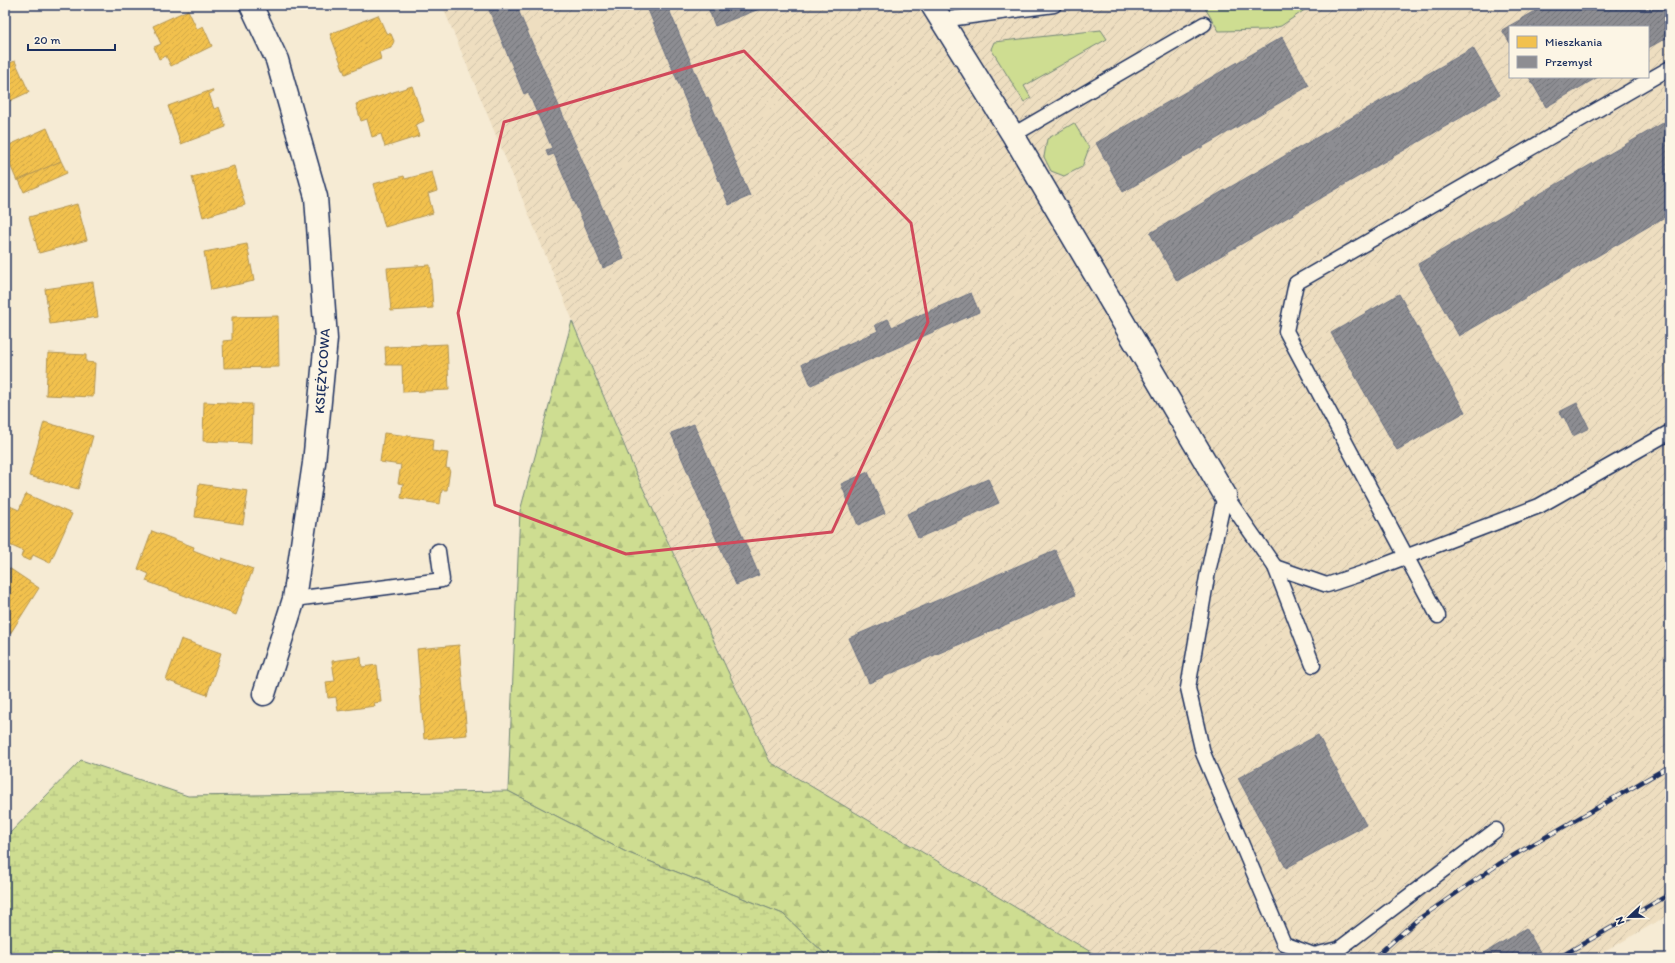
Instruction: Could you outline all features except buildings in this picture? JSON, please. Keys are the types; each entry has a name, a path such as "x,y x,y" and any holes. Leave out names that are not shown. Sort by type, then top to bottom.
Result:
{"street":[{"name":"KSIĘŻYCOWA","path":"251,5 277,60 316,197 326,339 314,463 294,599 264,694"},
{"path":"936,12 1013,135 1225,494"}],"lane":[{"path":"936,12 1054,5"},
{"path":"1013,135 1204,24"},
{"path":"1438,616 1286,331 1296,283 1670,68"},
{"path":"1275,567 1327,585 1366,572 1539,506 1670,432"},
{"path":"1225,494 1275,567 1313,665"},
{"path":"1225,494 1207,577 1188,688 1203,753 1284,944 1314,955 1339,949 1496,830"},
{"path":"294,599 442,580 438,551"}],"highlighted area":[{"path":"744,51 911,223 928,322 832,532 626,554 495,505 458,313 504,122"}],"shaded area":[{"path":"442,5 1670,5 1670,914 1594,958 1269,958 1264,950 1262,958 1101,958 770,762 635,471"}],"green space":[{"path":"1203,5 1312,5 1281,26 1265,30 1219,31"},
{"path":"1101,30 1107,39 1024,86 1031,98 1024,102 991,49 994,42"},
{"path":"1074,123 1089,148 1082,167 1064,176 1051,171 1044,157 1047,139"},
{"path":"572,321 635,471 770,762 1101,958 829,958 783,914 626,852 508,791 520,511"},
{"path":"81,760 188,796 508,791 626,852 783,914 829,958 5,958 5,838"}],"railway":[{"path":"1374,958 1417,920 1502,862 1670,766"},
{"path":"1558,958 1670,894"}]}
